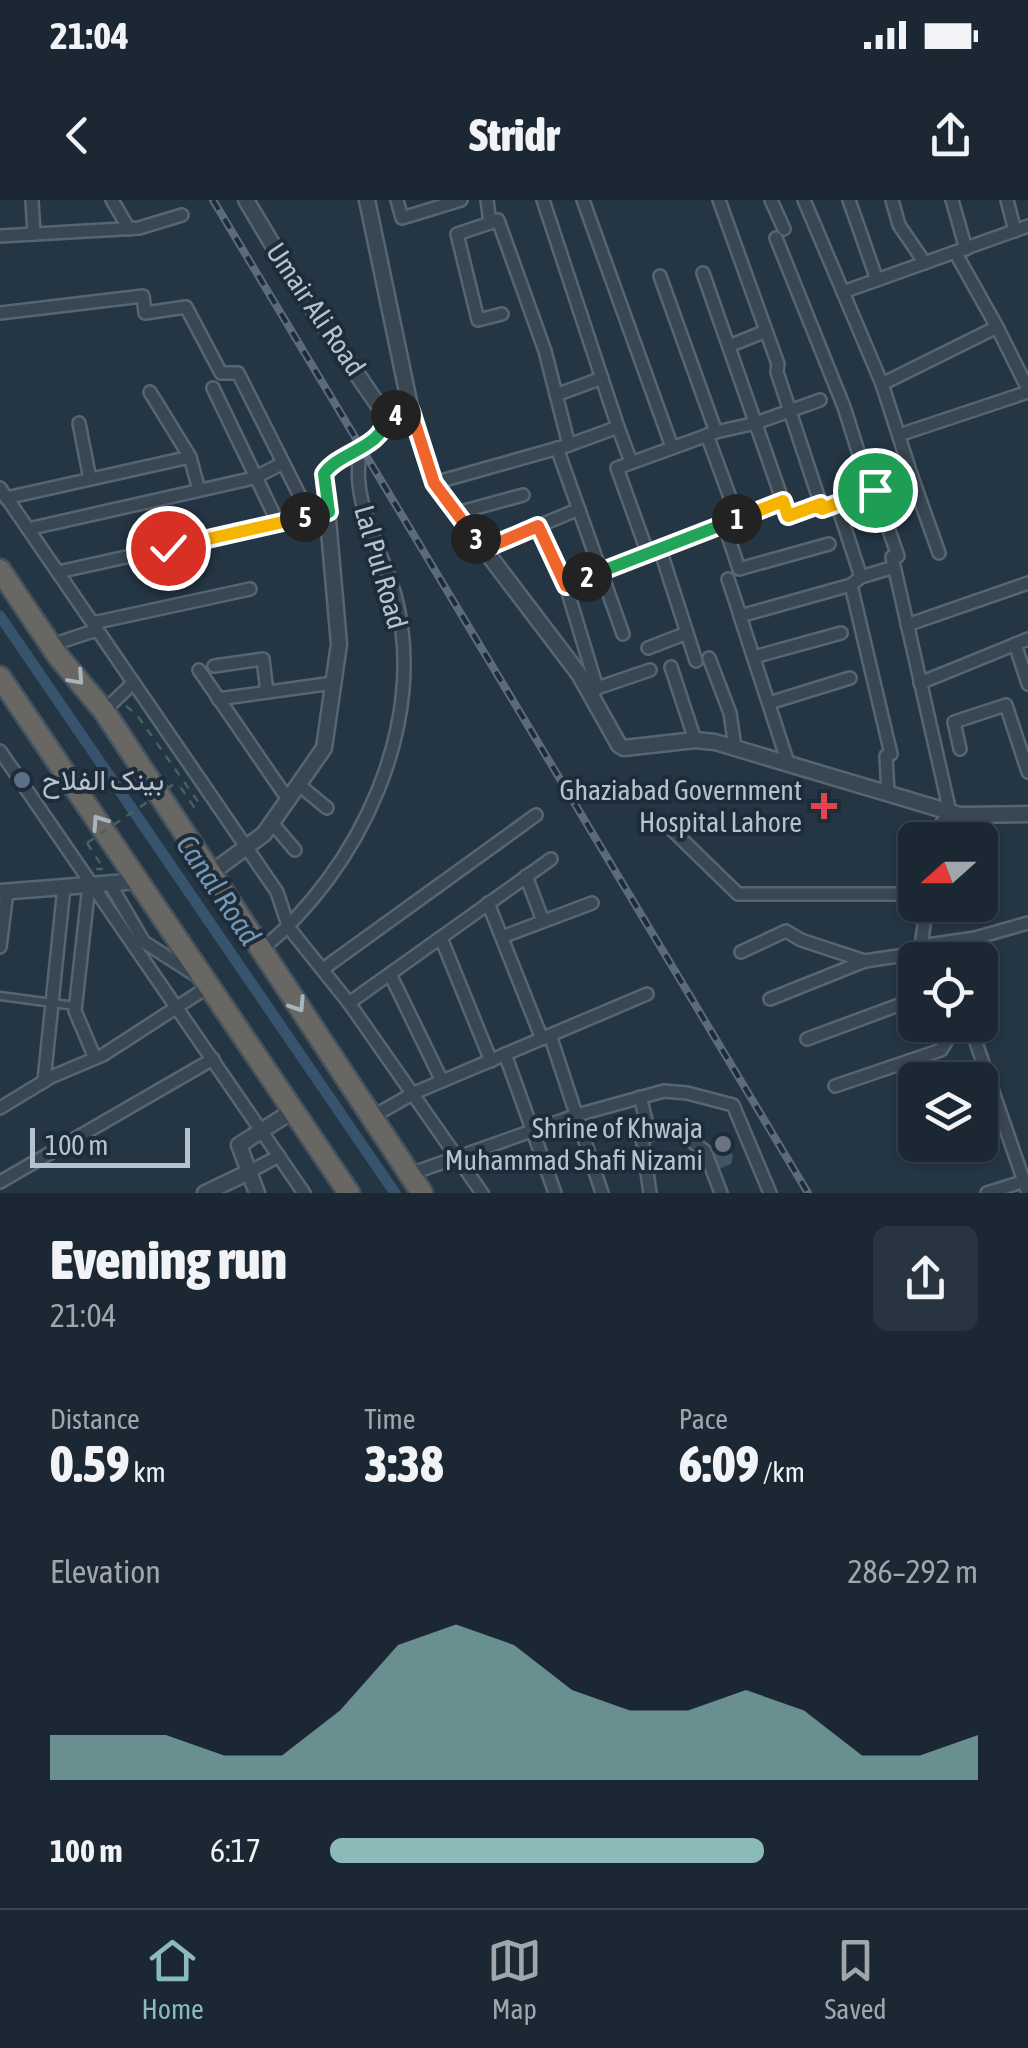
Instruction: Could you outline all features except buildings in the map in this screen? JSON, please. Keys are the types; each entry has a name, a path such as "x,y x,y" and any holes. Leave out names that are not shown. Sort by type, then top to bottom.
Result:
{"highway":[{"path":"0,570 51,644 111,704 211,873 422,1193"},
{"path":"0,678 350,1193"}],"street":[{"path":"32,200 34,234"},
{"path":"112,200 129,229"},
{"name":"Umair Ali Road","path":"246,200 297,286 386,418"},
{"path":"367,200 411,411 434,483 595,692"},
{"path":"397,200 402,218 461,200"},
{"path":"486,200 490,223"},
{"path":"543,200 631,462"},
{"path":"584,200 672,448"},
{"path":"719,200 766,331 822,509 912,477"},
{"path":"771,200 898,556 892,557 894,567 950,812 943,822"},
{"path":"804,200 882,384 938,553"},
{"path":"850,200 877,280"},
{"path":"892,200 899,225 925,263"},
{"path":"899,435 1028,390 961,251 952,200"},
{"path":"843,292 1022,229 1007,200"},
{"path":"0,236 129,229 182,214"},
{"path":"502,314 478,320 457,234 498,220 545,352 578,509 623,634"},
{"path":"703,273 788,516 821,504"},
{"path":"660,276 738,518"},
{"path":"0,313 142,296 144,313 186,307 221,373 238,373 310,516"},
{"path":"882,384 997,328"},
{"path":"728,346 766,331"},
{"path":"556,395 602,378"},
{"path":"213,388 278,523"},
{"path":"150,392 190,457 200,490"},
{"path":"735,747 730,714 687,633 617,468 712,433 756,424 820,400"},
{"path":"211,873 248,848 272,823 324,748 339,644 324,474 362,448 385,427 386,418 411,411"},
{"path":"79,422 90,479"},
{"path":"434,483 618,426"},
{"name":"Lal Pul Road","path":"262,950 289,928 327,882 367,816 400,724 404,656 396,598 360,492 356,466 362,448"},
{"path":"190,457 3,493 277,892 289,928 349,1003 482,1193"},
{"path":"28,530 256,477 283,463"},
{"path":"457,513 523,495"},
{"path":"566,586 783,501"},
{"path":"837,504 890,754 886,756 888,793"},
{"path":"484,549 578,509"},
{"path":"58,572 329,512"},
{"path":"724,524 739,569 829,544"},
{"path":"538,526 566,586 595,692 619,745 624,748 695,740 735,747 960,815 1028,814"},
{"path":"741,618 894,567"},
{"path":"728,579 788,764"},
{"path":"907,625 1028,583"},
{"path":"51,644 95,626 250,589"},
{"path":"648,648 687,633"},
{"path":"754,657 841,633"},
{"path":"920,684 1028,639"},
{"path":"1014,644 1028,684"},
{"path":"214,666 262,659 267,692"},
{"path":"671,667 695,740"},
{"path":"199,670 289,801"},
{"path":"595,692 650,670"},
{"path":"768,703 850,678"},
{"path":"218,698 334,683"},
{"path":"111,704 134,684"},
{"path":"960,749 954,722 1006,706 1027,766"},
{"path":"0,751 93,880 176,1010 304,1193"},
{"path":"299,785 327,808"},
{"path":"323,969 536,815"},
{"path":"272,823 295,850"},
{"path":"664,823 738,894 898,894"},
{"path":"349,1003 551,859"},
{"path":"526,876 543,921"},
{"path":"0,947 3,892 64,887 93,880 110,884 139,881"},
{"path":"93,880 75,1012 95,1058"},
{"path":"0,1108 44,1081 95,1058 212,986 144,942 110,884"},
{"path":"44,1081 64,887"},
{"path":"502,937 592,902"},
{"path":"488,904 577,1115 602,1193"},
{"path":"961,942 1028,923"},
{"path":"741,952 786,931 801,940 865,961"},
{"path":"441,938 491,1060"},
{"path":"770,999 865,961 898,957"},
{"path":"390,974 442,1081"},
{"path":"372,1117 414,1093 647,994"},
{"path":"806,1039 898,1005"},
{"path":"835,1086 941,1050 948,1042"},
{"path":"968,1042 1027,1185 986,1193"},
{"path":"505,1054 555,1193"},
{"path":"0,1182 213,1058"},
{"path":"410,1174 577,1115 668,1091 733,1105 770,1193"},
{"path":"640,1098 650,1135 642,1138 650,1193"},
{"path":"257,1193 239,1145 294,1110"},
{"path":"675,1128 704,1151 720,1193"},
{"path":"205,1193 280,1156"}],"lane":[{"path":"0,996 75,1006"}],"path":[{"path":"93,880 104,869 87,844 177,782 194,807 199,803 137,716 111,704"}],"waterway":[{"name":"Canal Road","path":"0,616 395,1193"}],"railway":[{"path":"213,200 808,1193"}],"place":[{"name":"بینک الفلاح","path":"22,780"},
{"name":"Ghaziabad Government Hospital Lahore","path":"824,806"},
{"name":"Shrine of Khwaja Muhammad Shafi Nizami","path":"723,1144"}],"route":[{"path":"168,548 329,512 324,474 329,467 362,448 385,427 386,418 411,411 434,483 484,549 538,526 566,586 783,501 788,516 821,504 822,509 875,490"}]}
